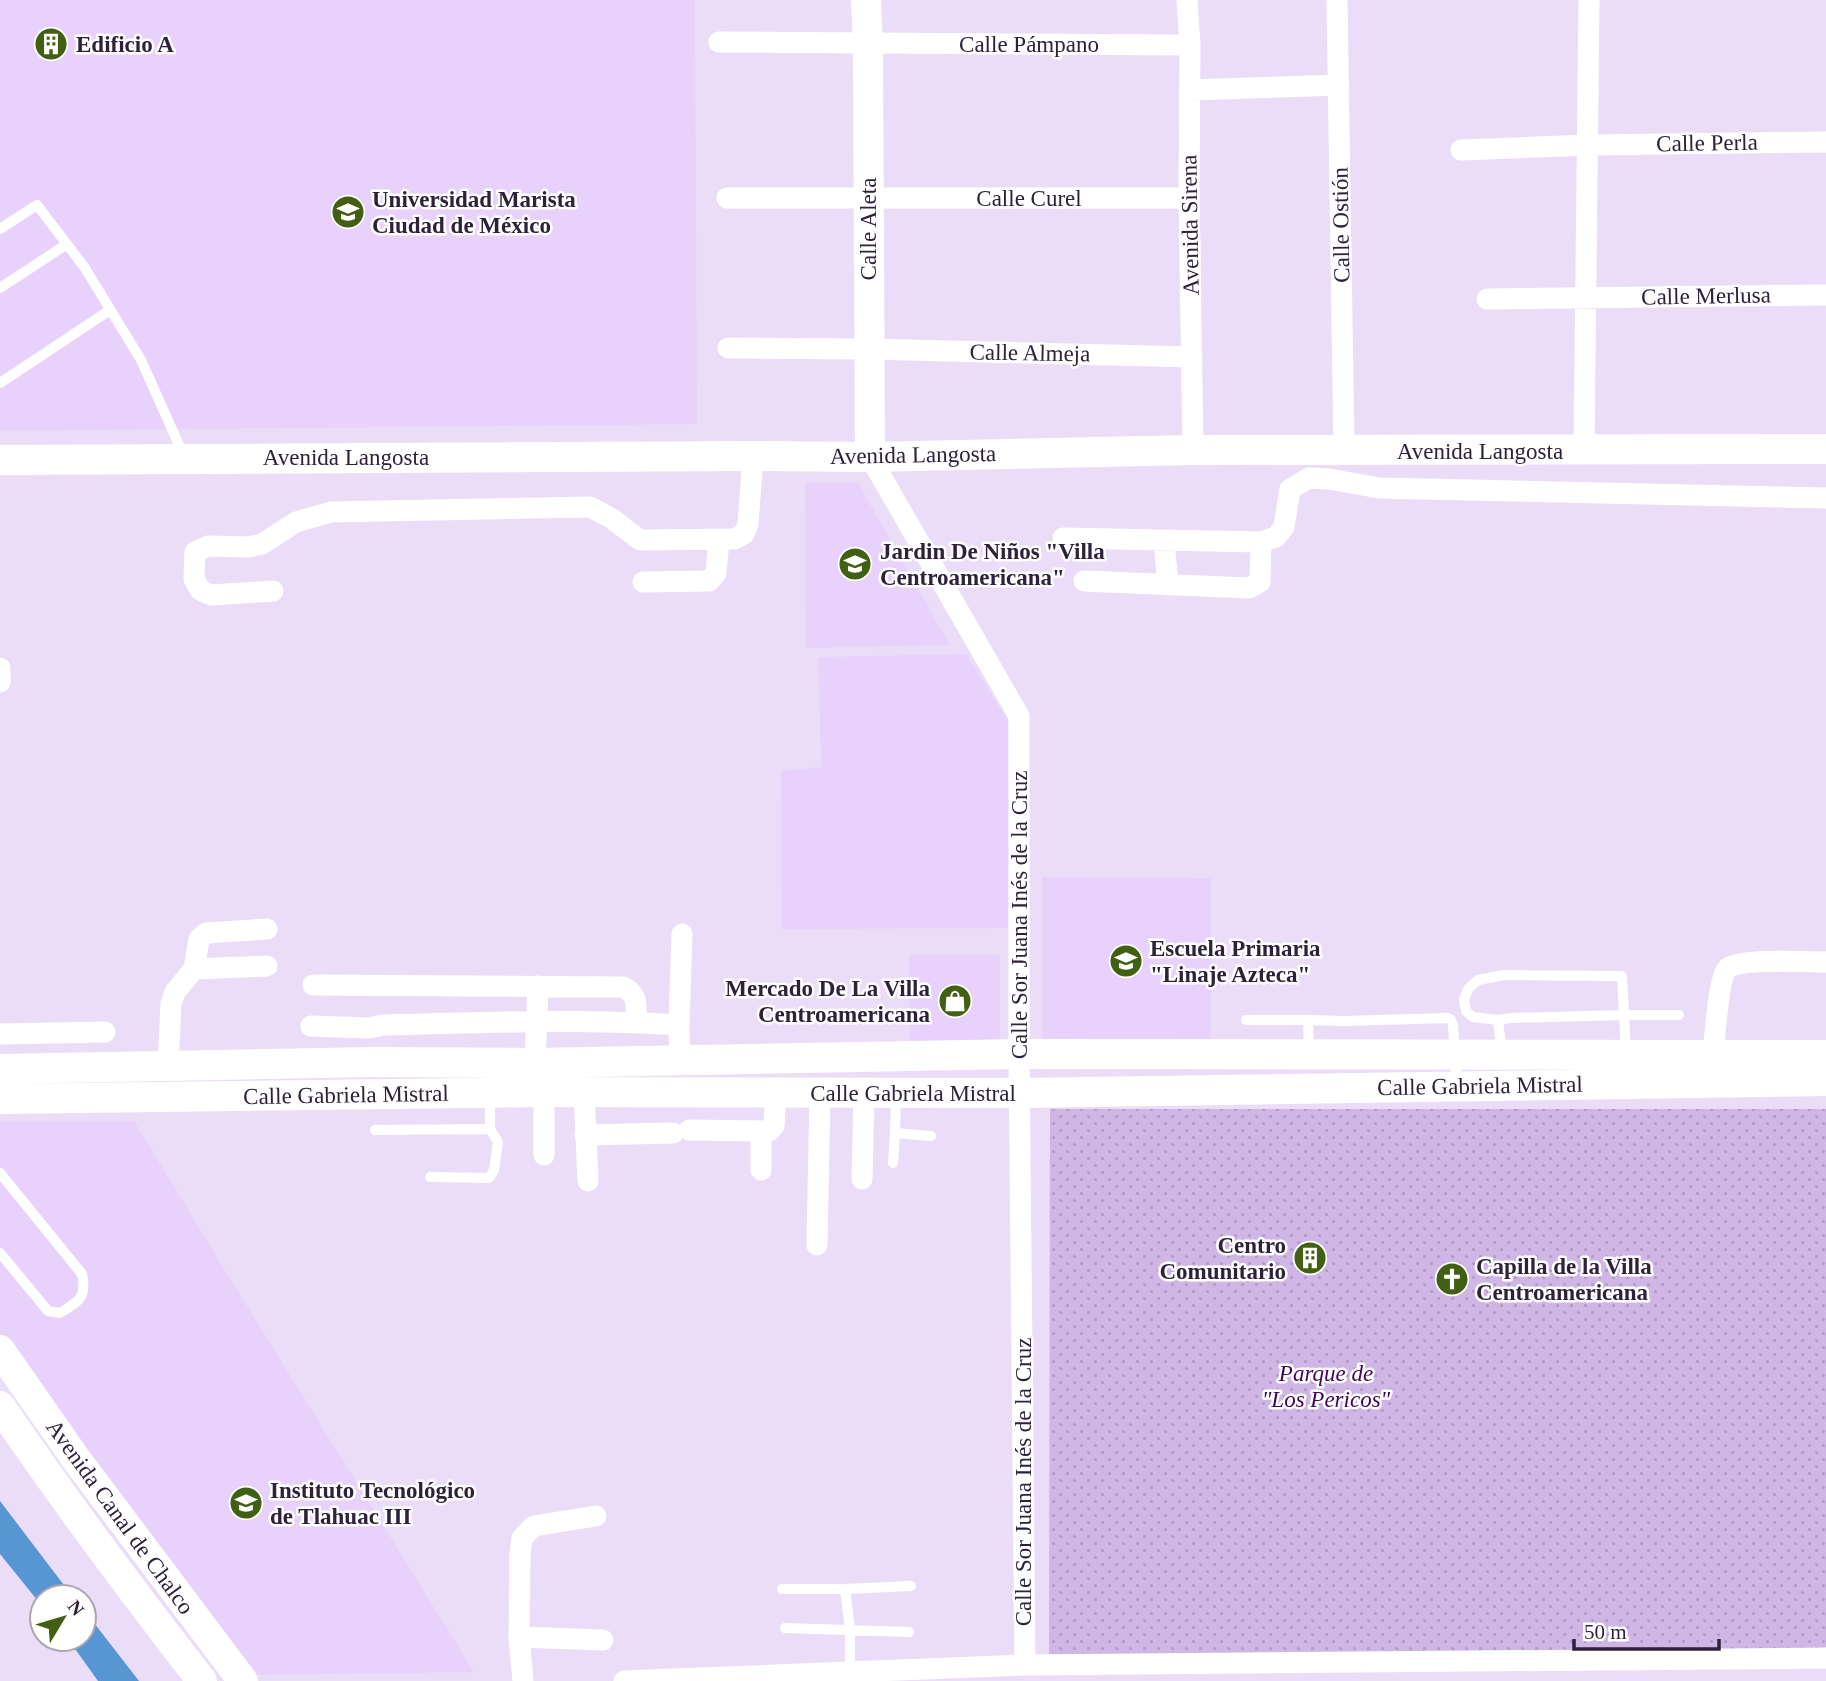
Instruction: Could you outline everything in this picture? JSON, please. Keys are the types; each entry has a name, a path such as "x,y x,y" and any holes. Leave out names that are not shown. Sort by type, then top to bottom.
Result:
{"street":[{"name":"Calle Aleta","path":"866,0 870,457"},
{"name":"Avenida Sirena","path":"1187,0 1190,45 1189,198 1193,450"},
{"name":"Calle Ostión","path":"1337,0 1344,451"},
{"path":"1584,450 1589,0"},
{"name":"Calle Pámpano","path":"719,42 1190,45"},
{"path":"1190,90 1339,85"},
{"name":"Calle Perla","path":"1461,150 1588,145 1826,142"},
{"name":"Calle Curel","path":"727,198 1189,198"},
{"name":"Calle Merlusa","path":"1487,299 1826,295"},
{"name":"Calle Almeja","path":"728,348 1192,357"},
{"name":"Avenida Langosta","path":"0,460 870,457 1193,450 1826,449"},
{"path":"273,591 211,595 200,590 194,579 195,552 208,546 248,547 262,544 296,522 331,512 590,507 611,518 640,540 734,539 744,534 748,524 753,456"},
{"name":"Calle Sor Juana Inés de la Cruz","path":"870,457 1019,716 1019,1054 1025,1665"},
{"path":"1063,538 1261,542 1276,537 1284,527 1290,489 1309,478 1379,488 1826,498"},
{"path":"643,582 709,582 716,573 719,540"},
{"path":"1164,541 1168,585"},
{"path":"1083,581 1249,588 1260,582 1261,542"},
{"path":"0,668 0,682"},
{"path":"168,1065 171,1004 175,992 194,969 199,939 206,933 267,929"},
{"path":"680,1060 682,934"},
{"path":"1713,1054 1722,979 1728,969 1744,962 1826,962"},
{"path":"194,969 267,966"},
{"path":"313,985 624,987 632,992 635,998 636,1022"},
{"path":"535,1063 538,986"},
{"path":"374,1094 373,1062 381,987"},
{"path":"311,1026 376,1027 536,1022 679,1025"},
{"path":"0,1034 106,1032"},
{"name":"Calle Gabriela Mistral","path":"0,1069 1019,1054 1826,1055"},
{"name":"Calle Gabriela Mistral","path":"0,1099 544,1092 1020,1093 1826,1081"},
{"path":"544,1092 544,1155"},
{"path":"584,1092 588,1181"},
{"path":"585,1135 769,1131 775,1126 776,1092"},
{"path":"817,1245 820,1093"},
{"path":"862,1179 864,1093"},
{"path":"761,1131 761,1170"},
{"name":"Avenida Canal de Chalco","path":"0,1350 76,1459 243,1681"},
{"name":"Avenida Canal de Chalco","path":"0,1406 146,1609 202,1681"},
{"path":"523,1681 519,1637 522,1538 534,1526 596,1516"},
{"path":"519,1637 603,1640"},
{"path":"624,1681 1025,1665 1826,1658"}],"lane":[{"path":"0,229 37,205 85,268 141,360 185,458"},
{"path":"0,288 67,244"},
{"path":"0,383 110,310"},
{"path":"1626,1055 1624,1015 1622,976 1504,975 1478,980 1468,989 1464,1000 1466,1011 1473,1017 1498,1020 1510,1018 1624,1015 1679,1015"},
{"path":"1246,1020 1448,1018 1453,1025 1457,1086"},
{"path":"1308,1020 1309,1055"},
{"path":"1498,1020 1502,1055"},
{"path":"892,1163 895,1092"},
{"path":"430,1177 489,1178 494,1170 498,1142 490,1129 490,1094"},
{"path":"375,1130 490,1129"},
{"path":"895,1133 931,1136"},
{"path":"0,1173 82,1274 85,1289 77,1303 60,1313 48,1311 0,1253"},
{"path":"782,1589 911,1586"},
{"path":"845,1589 850,1630 850,1671"},
{"path":"785,1628 909,1632"}],"shaded area":[{"name":"Universidad Marista Ciudad de México","path":"0,0 695,0 697,424 0,431"},
{"name":"Jardin De Niños \"Villa Centroamericana\"","path":"805,483 858,483 950,645 806,648"},
{"path":"966,654 1008,721 1010,928 782,929 781,771 821,767 818,657"},
{"name":"Escuela Primaria \"Linaje Azteca\"","path":"1042,877 1211,878 1211,1047 1042,1043"},
{"name":"Mercado De La Villa Centroamericana","path":"909,955 1000,955 1000,1047 910,1047"},
{"name":"Instituto Tecnológico de Tlahuac III","path":"0,1121 134,1121 474,1672 249,1675 0,1334"}],"green space":[{"name":"Parque de \"Los Pericos\"","path":"1050,1109 1826,1109 1826,1659 1049,1664"}],"water":[{"path":"0,1501 62,1583 28,1583 28,1589 0,1554"},
{"path":"98,1628 139,1681 98,1681 78,1653 98,1653"}],"place":[{"name":"Edificio A","path":"51,44"},
{"name":"Universidad Marista Ciudad de México","path":"348,212"},
{"name":"Jardin De Niños \"Villa Centroamericana\"","path":"855,564"},
{"name":"Escuela Primaria \"Linaje Azteca\"","path":"1126,961"},
{"name":"Mercado De La Villa Centroamericana","path":"955,1001"},
{"name":"Centro Comunitario","path":"1310,1258"},
{"name":"Capilla de la Villa Centroamericana","path":"1452,1279"},
{"name":"Instituto Tecnológico de Tlahuac III","path":"246,1503"}]}
